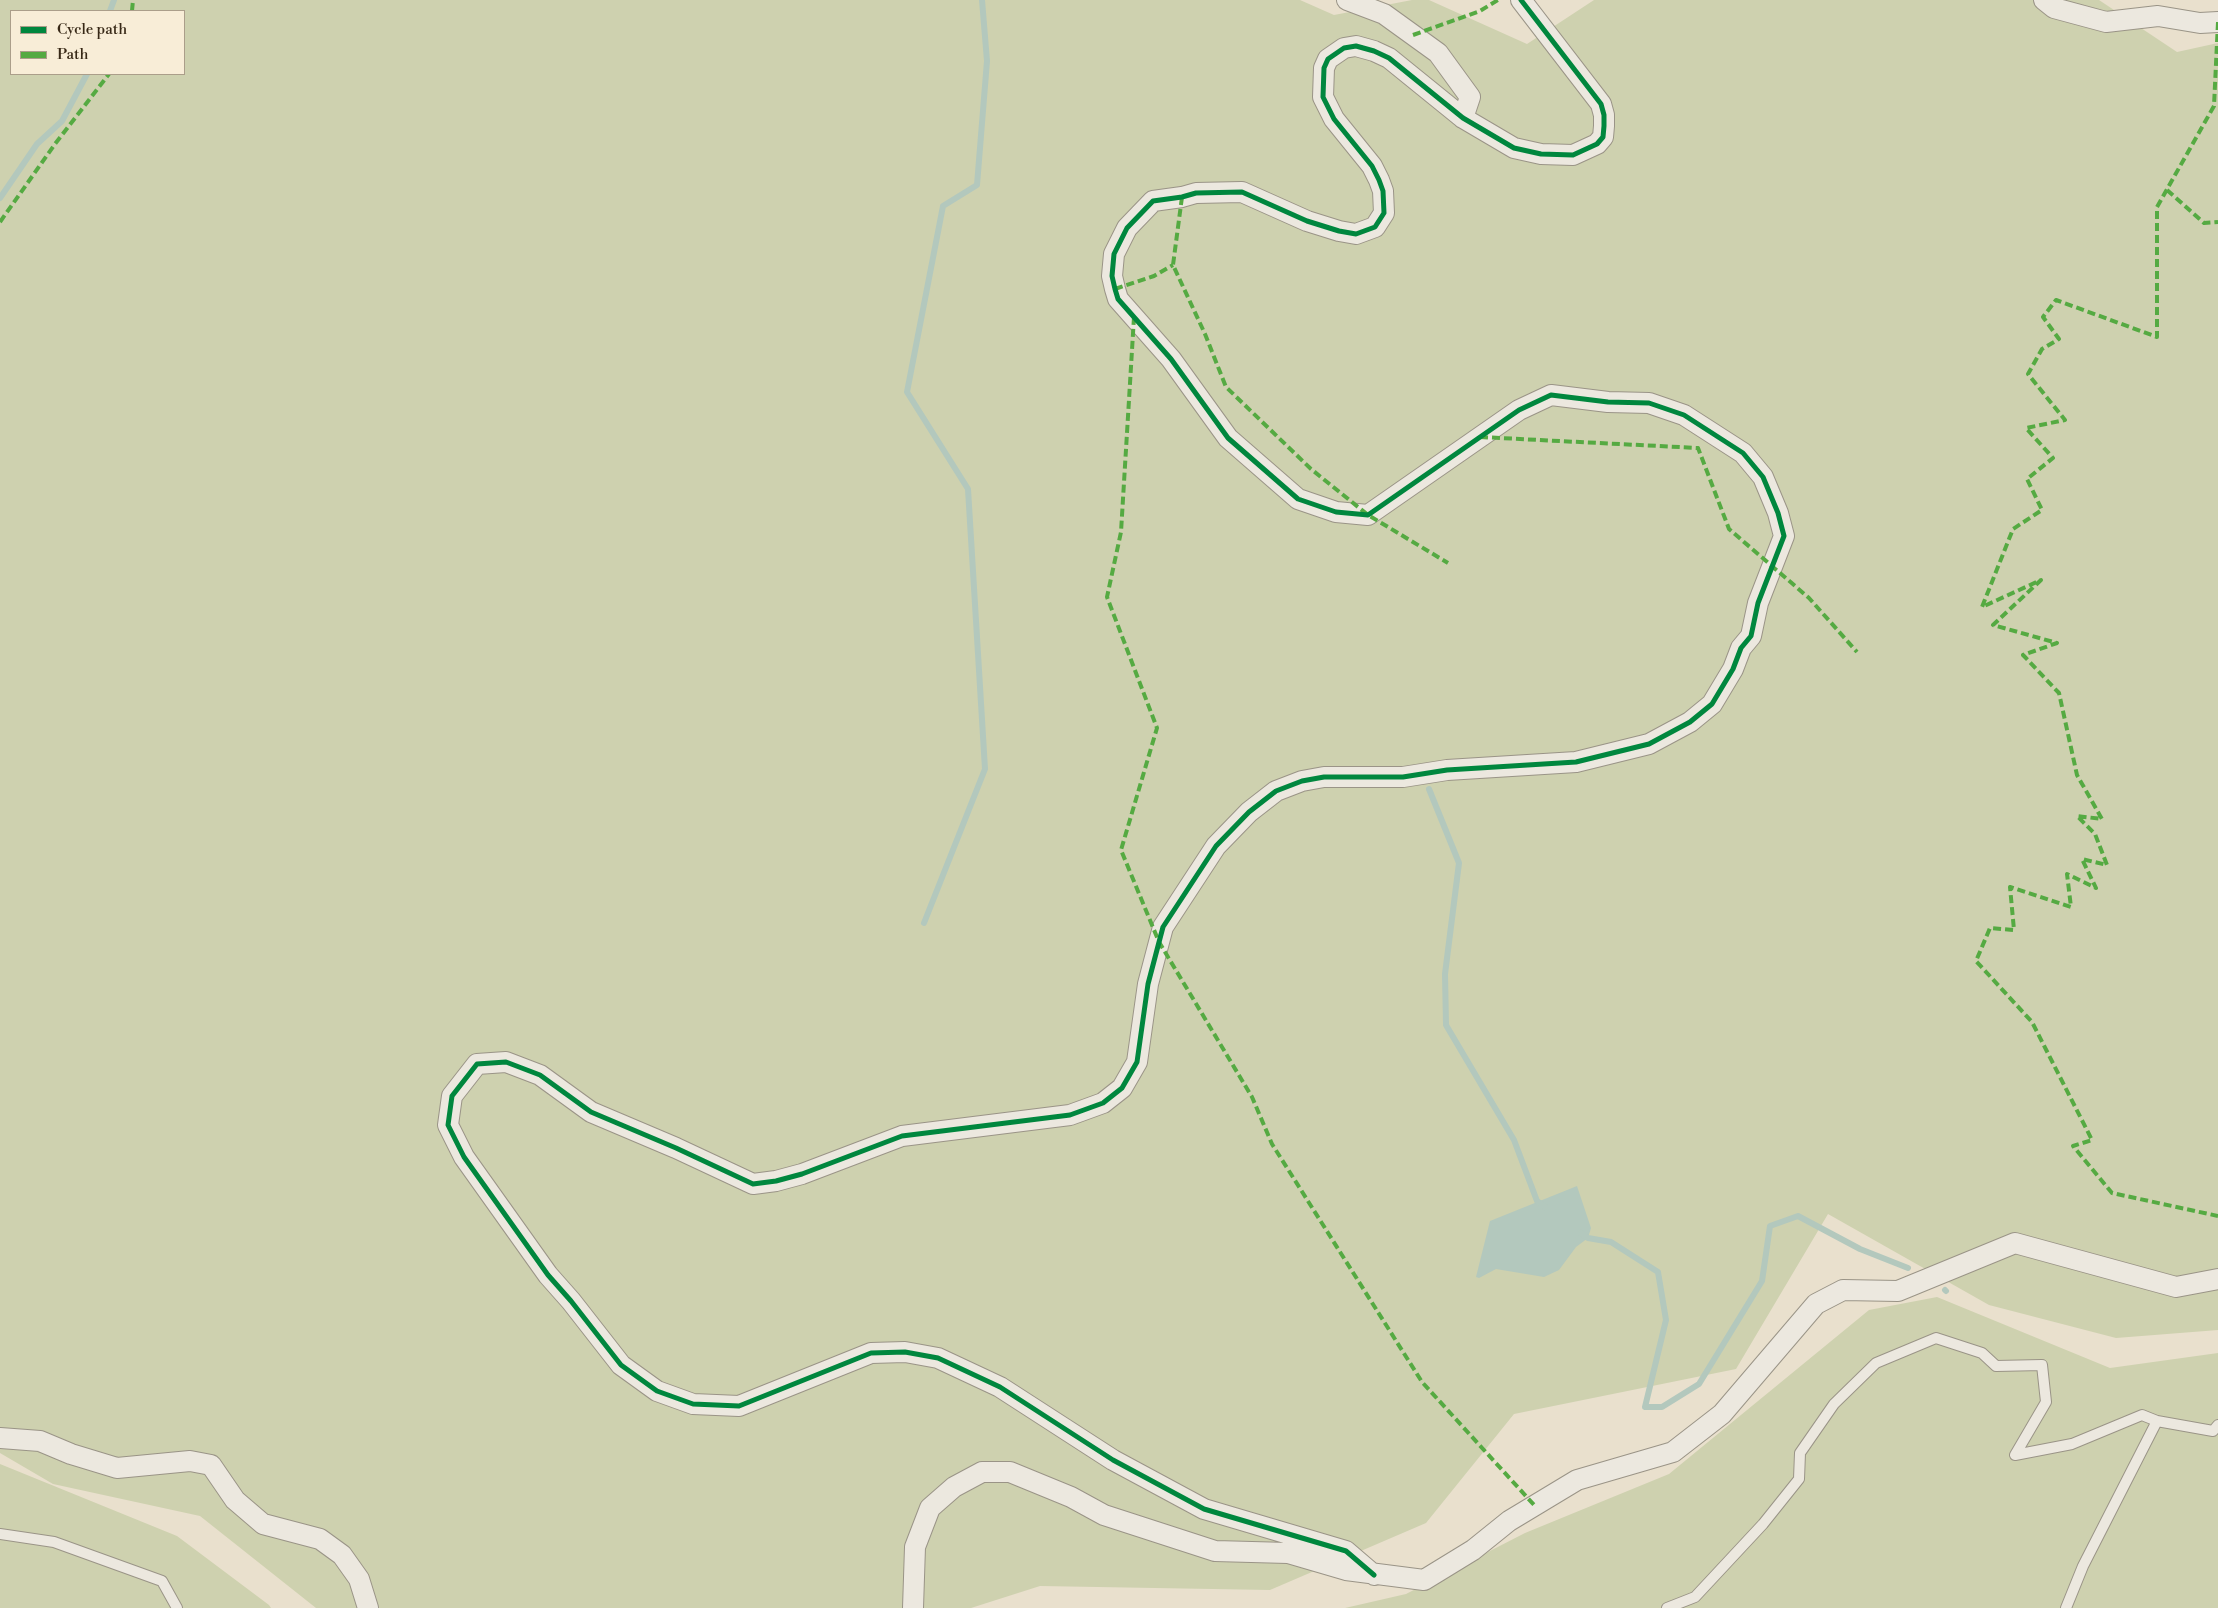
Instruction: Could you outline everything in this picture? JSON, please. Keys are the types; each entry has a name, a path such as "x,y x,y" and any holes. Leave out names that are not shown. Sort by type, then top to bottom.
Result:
{"street":[{"path":"1347,0 1384,14 1438,53 1470,97 1463,118"},
{"path":"1374,1575 1346,1551 1204,1509 1113,1460 1000,1387 938,1358 905,1352 871,1353 739,1406 694,1404 657,1391 621,1365 572,1301 548,1275 464,1157 448,1125 452,1096 477,1064 506,1062 540,1076 591,1112 676,1148 753,1184 776,1181 802,1174 902,1136 1070,1115 1103,1103 1122,1088 1138,1062 1148,984 1163,926 1216,846 1249,812 1276,792 1302,781 1324,777 1403,777 1447,770 1576,762 1648,744 1690,722 1712,704 1733,669 1741,648 1751,636 1758,603 1784,536 1778,513 1762,477 1743,453 1684,415 1649,403 1608,402 1552,395 1519,410 1368,514 1336,512 1298,499 1228,438 1171,359 1118,298 1112,276 1114,254 1127,228 1153,201 1196,193 1242,192 1307,221 1339,231 1356,234 1375,226 1384,213 1383,191 1380,180 1372,166 1334,119 1323,98 1324,68 1328,59 1344,48 1356,46 1389,58 1463,118 1514,148 1541,154 1573,155 1597,144 1604,137 1604,115 1601,104 1521,0"},
{"path":"2044,0 2054,8 2106,22 2158,16 2200,23 2218,22"},
{"path":"913,1608 915,1547 930,1508 954,1487 982,1472 1010,1472 1071,1497 1104,1515 1214,1551 1288,1553 1346,1570 1424,1580 1474,1550 1509,1521 1577,1480 1673,1452 1722,1414 1816,1304 1843,1290 1898,1291 2015,1243 2176,1287 2218,1280"},
{"path":"0,1438 40,1441 71,1454 117,1468 190,1461 211,1465 235,1500 263,1524 320,1539 342,1555 359,1579 368,1608"}],"lane":[{"path":"1667,1608 1695,1597 1763,1524 1799,1479 1800,1453 1834,1404 1876,1363 1936,1338 1982,1353 1996,1366 2042,1365 2046,1402 2015,1455 2072,1444 2142,1415 2157,1421 2213,1431 2218,1425"},
{"path":"2066,1608 2083,1566 2157,1421"},
{"path":"0,1534 54,1542 162,1581 177,1608"}],"green space":[{"path":"0,0 1300,0 1334,15 1412,0 1429,0 1527,44 1594,0 2099,0 2177,52 2218,43 2218,1330 2116,1338 1989,1305 1828,1214 1736,1369 1514,1414 1426,1523 1270,1590 1040,1586 971,1608 316,1608 200,1516 53,1484 0,1453"},
{"path":"1937,1297 2110,1368 2218,1353 2218,1608 1345,1608 1406,1594 1525,1533 1669,1474 1869,1310"},
{"path":"0,1464 177,1536 271,1608 0,1608"}],"shaded area":[{"path":"1577,1186 1591,1228 1588,1238 1576,1247 1559,1270 1544,1277 1496,1269 1479,1278 1476,1277 1490,1221"}],"waterway":[{"path":"110,10 114,0"},
{"path":"924,923 985,769 968,489 907,392 943,206 977,185 987,61 982,0"},
{"path":"0,198 37,144 62,121 86,75"},
{"path":"1429,789 1459,863 1445,974 1446,1025 1514,1140 1537,1201 1545,1207"},
{"path":"1581,1233 1588,1238 1611,1242 1658,1272 1666,1320 1645,1407 1662,1407 1699,1384 1762,1281 1770,1226 1798,1216 1860,1249 1908,1268"}],"marked path":[{"path":"132,10 133,0"},
{"path":"1413,35 1480,11 1498,0"},
{"path":"2218,22 2214,106 2157,207 2157,337 2056,300 2043,317 2059,339 2042,349 2028,374 2065,420 2026,428 2053,458 2027,479 2042,510 2013,529 1982,607 2041,580 1993,625 2057,643 2023,655 2059,693 2077,775 2102,819 2077,816 2095,834 2107,865 2082,859 2096,888 2067,874 2071,907 2010,887 2014,930 1990,928 1976,961 2032,1022 2092,1140 2073,1146 2112,1193 2218,1216"},
{"path":"0,222 55,144 108,75"},
{"path":"2167,190 2204,223 2218,222"},
{"path":"1182,197 1173,265 1205,334 1226,387 1311,469 1368,515 1448,563"},
{"path":"1115,289 1154,276 1173,265"},
{"path":"1134,317 1121,532 1107,597 1157,728 1121,850 1159,942 1252,1097 1272,1144 1422,1382 1535,1506"},
{"path":"1480,437 1698,448 1729,529 1809,598 1857,652"}],"cycle path":[{"path":"1374,1575 1346,1551 1204,1509 1113,1460 1000,1387 938,1358 905,1352 871,1353 739,1406 693,1404 657,1391 621,1365 548,1275 464,1157 448,1125 452,1096 477,1064 506,1062 540,1075 591,1112 676,1148 753,1184 776,1181 802,1174 902,1136 1070,1115 1103,1103 1122,1088 1137,1062 1148,984 1163,927 1216,846 1249,812 1276,791 1302,781 1324,777 1403,777 1447,770 1576,762 1649,744 1690,722 1712,704 1733,669 1741,648 1751,636 1758,603 1784,536 1778,513 1763,477 1743,453 1684,415 1649,403 1608,402 1551,395 1519,410 1368,515 1336,512 1298,499 1228,438 1171,359 1118,299 1115,289 1112,276 1114,254 1127,228 1153,201 1196,193 1242,192 1307,221 1339,231 1356,234 1375,227 1384,213 1383,191 1379,180 1372,166 1334,119 1323,97 1324,68 1328,59 1344,48 1356,46 1389,58 1463,118 1514,148 1541,154 1573,155 1597,144 1603,137 1604,115 1601,104 1521,0"}]}
